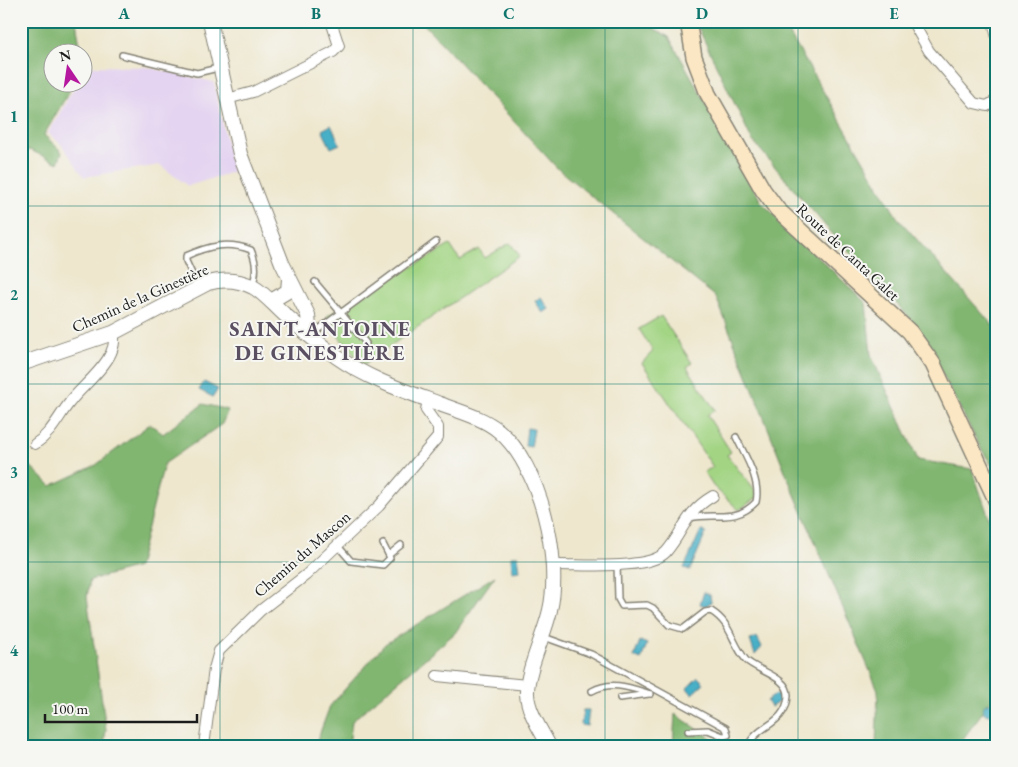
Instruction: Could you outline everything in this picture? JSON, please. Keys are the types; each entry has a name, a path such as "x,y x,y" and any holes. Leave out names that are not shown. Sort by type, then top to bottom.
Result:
{"main road":[{"name":"Route de Canta Galet","path":"687,22 694,57 708,94 764,190 777,209 910,332 922,346 933,364 997,502"}],"street":[{"path":"210,21 240,154 289,279 310,321 308,334"},
{"path":"227,99 254,92 333,52 339,46 339,40 330,21"},
{"path":"993,21 997,38"},
{"path":"914,26 929,51 974,104 987,106 997,100"},
{"path":"271,301 288,291 289,279"},
{"name":"Chemin de la Ginestière","path":"21,364 113,333 208,283 226,280 252,287 308,334 361,372 490,424 517,450 530,473 538,493 552,565 552,599 543,637 527,686"},
{"path":"293,322 298,309 298,296"},
{"path":"36,444 47,436 70,401 110,356 116,340 113,333"},
{"name":"Chemin du Mascon","path":"204,746 214,669 219,651 261,610 306,575 379,506 438,437 438,427 426,410 428,400"},
{"path":"552,565 649,562 662,556 699,504 713,496"},
{"path":"437,676 527,686 528,704 549,746"}],"lane":[{"path":"122,55 197,73 220,67"},
{"path":"308,334 342,312 436,242"},
{"path":"198,288 186,261 186,256 215,245 251,250 256,276 252,287"},
{"path":"315,282 366,343"},
{"path":"687,519 703,515 732,517 740,514 756,502 758,492 756,480 736,437"},
{"path":"383,544 390,554"},
{"path":"337,545 351,561 372,565 388,562 390,554 400,545"},
{"path":"617,563 618,599 622,606 647,605 653,608 669,625 683,629 705,612 711,611 723,618 735,643 747,660 781,682 787,689 788,697 781,716 750,742 752,745 761,746"},
{"path":"543,637 591,654 645,682 653,692"},
{"path":"592,691 602,686 620,685 653,692 726,728 728,735 723,736 708,730 688,731"},
{"path":"620,698 653,692"}],"shaded area":[{"path":"92,66 146,67 214,82 233,172 188,186 160,165 84,177 61,144 48,133 72,92 92,92"}],"green space":[{"path":"21,21 76,21 79,42 42,42 42,92 69,92 44,135 62,152 58,163 30,150 21,152"},
{"path":"421,21 641,21 669,37 762,203 866,303 871,355 918,460 972,469 997,541 997,692 958,746 876,746 878,690 789,481 716,297 559,170"},
{"path":"695,21 782,21 897,217 997,330 997,473 980,447 918,327 828,229 752,140"},
{"path":"510,243 520,256 363,365 334,331 327,316 450,245 460,260 479,249 485,258"},
{"path":"661,316 692,363 687,367 715,410 707,415 731,452 727,455 759,496 739,510 713,486 704,472 713,467 642,363 653,351 639,329"},
{"path":"203,404 228,410 222,424 164,464 138,567 90,580 87,597 106,729 104,746 21,746 21,457 51,486 96,465 150,424 163,434"},
{"path":"495,576 455,633 352,721 349,746 315,746 330,706 385,644"},
{"path":"675,714 723,746 673,746"}],"water":[{"path":"331,125 340,144 331,148 322,130"},
{"path":"541,297 549,309 543,313 535,301"},
{"path":"204,382 218,389 213,397 199,390"},
{"path":"527,428 534,429 531,447 525,446"},
{"path":"701,530 706,533 690,570 684,568"},
{"path":"511,556 518,556 520,571 512,572"},
{"path":"704,592 710,595 711,602 706,606 700,604"},
{"path":"757,637 762,647 755,655 750,640"},
{"path":"640,641 647,644 641,660 634,657"},
{"path":"698,677 704,683 692,694 687,688"},
{"path":"776,694 781,696 780,701 771,707 767,701"},
{"path":"987,703 991,703 995,709 991,715 987,715 983,711 983,707"},
{"path":"583,710 589,710 587,726 581,725"}],"district":[{"name":"SAINT-ANTOINE DE GINESTIÈRE","path":"320,340"}]}
